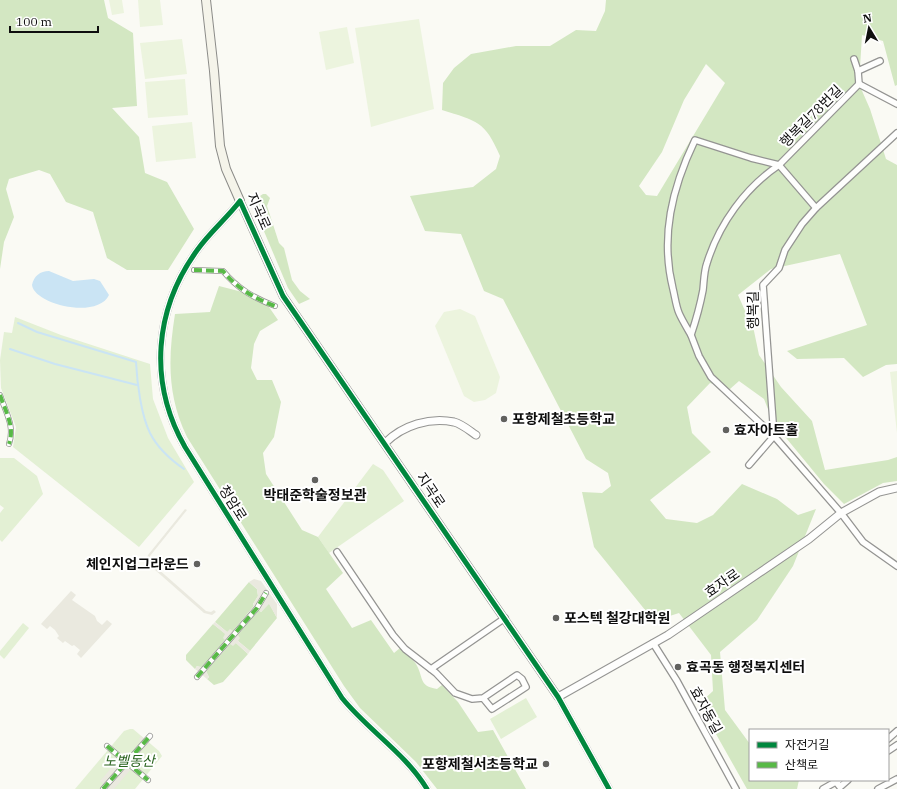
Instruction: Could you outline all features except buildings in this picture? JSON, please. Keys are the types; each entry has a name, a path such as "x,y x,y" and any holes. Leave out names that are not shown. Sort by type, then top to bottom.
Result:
{"main road":[{"name":"지곡로","path":"206,0 220,146 226,169 240,201"}],"street":[{"path":"854,59 858,71 859,84 881,94 897,104"},
{"path":"858,71 880,61"},
{"name":"행복길78번길","path":"691,335 699,313 706,264 725,224 740,200 764,175 779,165 859,84"},
{"name":"행복길","path":"774,436 763,285 779,268 785,250 802,224 816,208 897,133"},
{"name":"행복길78번길","path":"774,436 711,377 699,356 691,335 679,313 669,274 667,245 670,211 675,189 682,167 695,140 779,165"},
{"path":"779,165 816,208"},
{"name":"지곡로","path":"240,201 283,296 558,697 609,789"},
{"name":"청암로","path":"240,201 198,250 180,277 169,300 163,330 161,362 164,391 172,420 189,454 342,698 412,769 427,789"},
{"path":"194,270 223,271 234,284 255,298 275,306"},
{"path":"0,396 12,430 9,444"},
{"path":"385,443 404,429 428,420 455,422 476,435"},
{"path":"749,465 774,436 841,513 863,542 897,566"},
{"name":"효자로","path":"558,697 702,613 809,539 841,513 879,492 897,488"},
{"path":"337,552 398,642 431,669 455,693 472,699 483,698 517,675 522,679 526,687 492,709 483,698"},
{"path":"197,677 257,608 266,593"},
{"path":"431,669 505,618"},
{"name":"효자동길","path":"652,643 677,681 736,789"},
{"path":"889,737 897,730"},
{"path":"103,789 150,736"},
{"path":"889,751 897,745"},
{"path":"107,746 148,780"},
{"path":"878,789 897,779"},
{"path":"824,789 837,781 840,786 847,781"}],"green space":[{"path":"0,0 104,0 108,18 133,33 137,106 112,108 139,137 145,173 167,182 194,229 168,270 127,270 107,258 93,212 66,202 50,174 39,170 9,179 6,189 14,217 4,242 0,269"},
{"path":"109,0 122,0 124,13 112,15"},
{"path":"138,0 160,0 163,25 140,27"},
{"path":"606,0 897,0 897,85 895,86 883,41 862,35 859,84 870,109 886,159 897,165 897,364 886,365 863,377 844,358 797,359 787,351 867,325 840,254 771,269 738,295 754,331 759,355 781,387 812,421 825,470 888,460 897,457 897,481 883,483 844,504 824,484 773,422 764,399 739,381 730,389 710,383 687,407 692,433 711,452 650,500 666,519 697,523 713,515 742,484 777,499 798,515 816,509 793,566 757,620 720,652 725,710 749,743 749,781 799,781 797,789 747,789 699,704 713,691 711,655 679,613 654,621 594,547 582,492 602,493 611,486 608,473 586,459 503,299 484,291 461,234 425,231 410,196 473,187 496,169 500,156 495,144 484,129 472,120 442,110 443,83 454,68 471,54 516,46 550,46 576,30 596,31 605,11","holes":["706,64 725,83 657,196 646,195 639,186 662,152 684,100"]},
{"path":"419,19 434,109 371,127 355,28"},
{"path":"347,27 354,63 326,70 319,32"},
{"path":"182,39 187,74 145,79 140,43"},
{"path":"185,79 188,115 148,118 145,82"},
{"path":"192,122 196,158 156,162 152,126"},
{"path":"263,194 266,194 270,198 267,206 279,243 284,248 292,280 300,291 310,299 299,304 288,288 255,210 257,198"},
{"path":"219,286 262,297 278,320 260,331 254,344 251,368 257,380 272,380 281,402 274,437 263,453 266,474 302,530 318,537 343,573 326,589 352,628 371,620 394,653 400,648 414,662 422,680 427,686 437,689 442,685 458,702 478,732 493,730 526,789 437,789 416,762 360,708 344,686 187,437 180,421 176,406 171,376 170,361 175,314 210,312"},
{"path":"460,309 475,316 500,377 496,393 485,400 474,402 464,396 435,326 444,312"},
{"path":"15,317 61,335 150,364 153,399 168,438 194,482 139,547 13,447 16,427 1,388 0,360 4,332 12,333"},
{"path":"897,371 897,433 890,372"},
{"path":"0,458 14,458 37,476 43,494 2,542 0,540 0,513 4,508 0,505"},
{"path":"373,464 383,470 404,501 329,553 318,537"},
{"path":"249,582 257,589 258,596 253,604 254,606 233,631 227,632 215,622"},
{"path":"269,603 277,618 250,651 238,641 237,635 259,610 261,612"},
{"path":"23,623 29,628 4,659 0,655 0,651"},
{"path":"213,624 226,634 225,640 202,668 197,666 195,669 186,660 186,655"},
{"path":"236,643 248,654 223,682 214,685 207,679 209,677 206,671 230,644"},
{"path":"526,698 537,717 501,739 490,719"},
{"name":"노벨동산","path":"133,729 159,751 162,756 135,789 75,789 124,731"}],"shaded area":[{"path":"185,509 187,510 150,556 149,561 206,611 211,612 214,610 216,612 212,615 204,613 146,562 148,555"},
{"path":"254,579 261,581 277,604 277,618 269,604 261,612 259,610 238,635 240,638 238,641 250,651 248,654 236,643 233,646 230,644 206,671 209,677 207,679 195,669 197,666 202,667 225,640 223,638 225,634 213,624 215,622 227,632 230,629 233,631 254,606 253,604 258,596 257,589 249,582"},
{"path":"71,591 76,595 72,600 95,616 97,621 102,625 107,620 112,624 81,658 77,654 80,650 74,645 72,646 65,641 63,643 57,638 59,636 55,630 50,626 47,629 41,624"},
{"path":"141,736 149,743 134,759 138,762 134,766 145,776 143,779 131,769 114,789 99,789 104,784 100,781 119,759 108,750 121,756 125,752 130,755 141,741 139,739"}],"water":[{"path":"49,271 73,281 94,279 100,281 109,295 102,303 92,307 80,308 54,303 35,292 32,285 34,279 38,275"}],"waterway":[{"path":"18,323 37,332 136,362 138,389 144,417 150,433 165,453 184,469"},
{"path":"10,349 55,364 137,385"}],"marked path":[{"path":"194,270 223,271 234,283 247,292 260,300 275,306"},
{"path":"0,395 10,425 11,437 9,444"},
{"path":"197,677 257,608 266,593"},
{"path":"103,789 150,736"},
{"path":"107,746 148,780"}],"cycle path":[{"path":"427,789 398,753 363,721 342,698 185,447 173,422 165,397 161,372 161,346 165,321 172,296 183,272 198,249 240,201 283,296 558,697 609,789"}],"place":[{"name":"포항제철초등학교","path":"504,419"},
{"name":"효자아트홀","path":"726,430"},
{"name":"박태준학술정보관","path":"315,480"},
{"name":"체인지업그라운드","path":"197,564"},
{"name":"포스텍 철강대학원","path":"556,618"},
{"name":"효곡동 행정복지센터","path":"678,667"},
{"name":"포항제철서초등학교","path":"546,764"}]}
